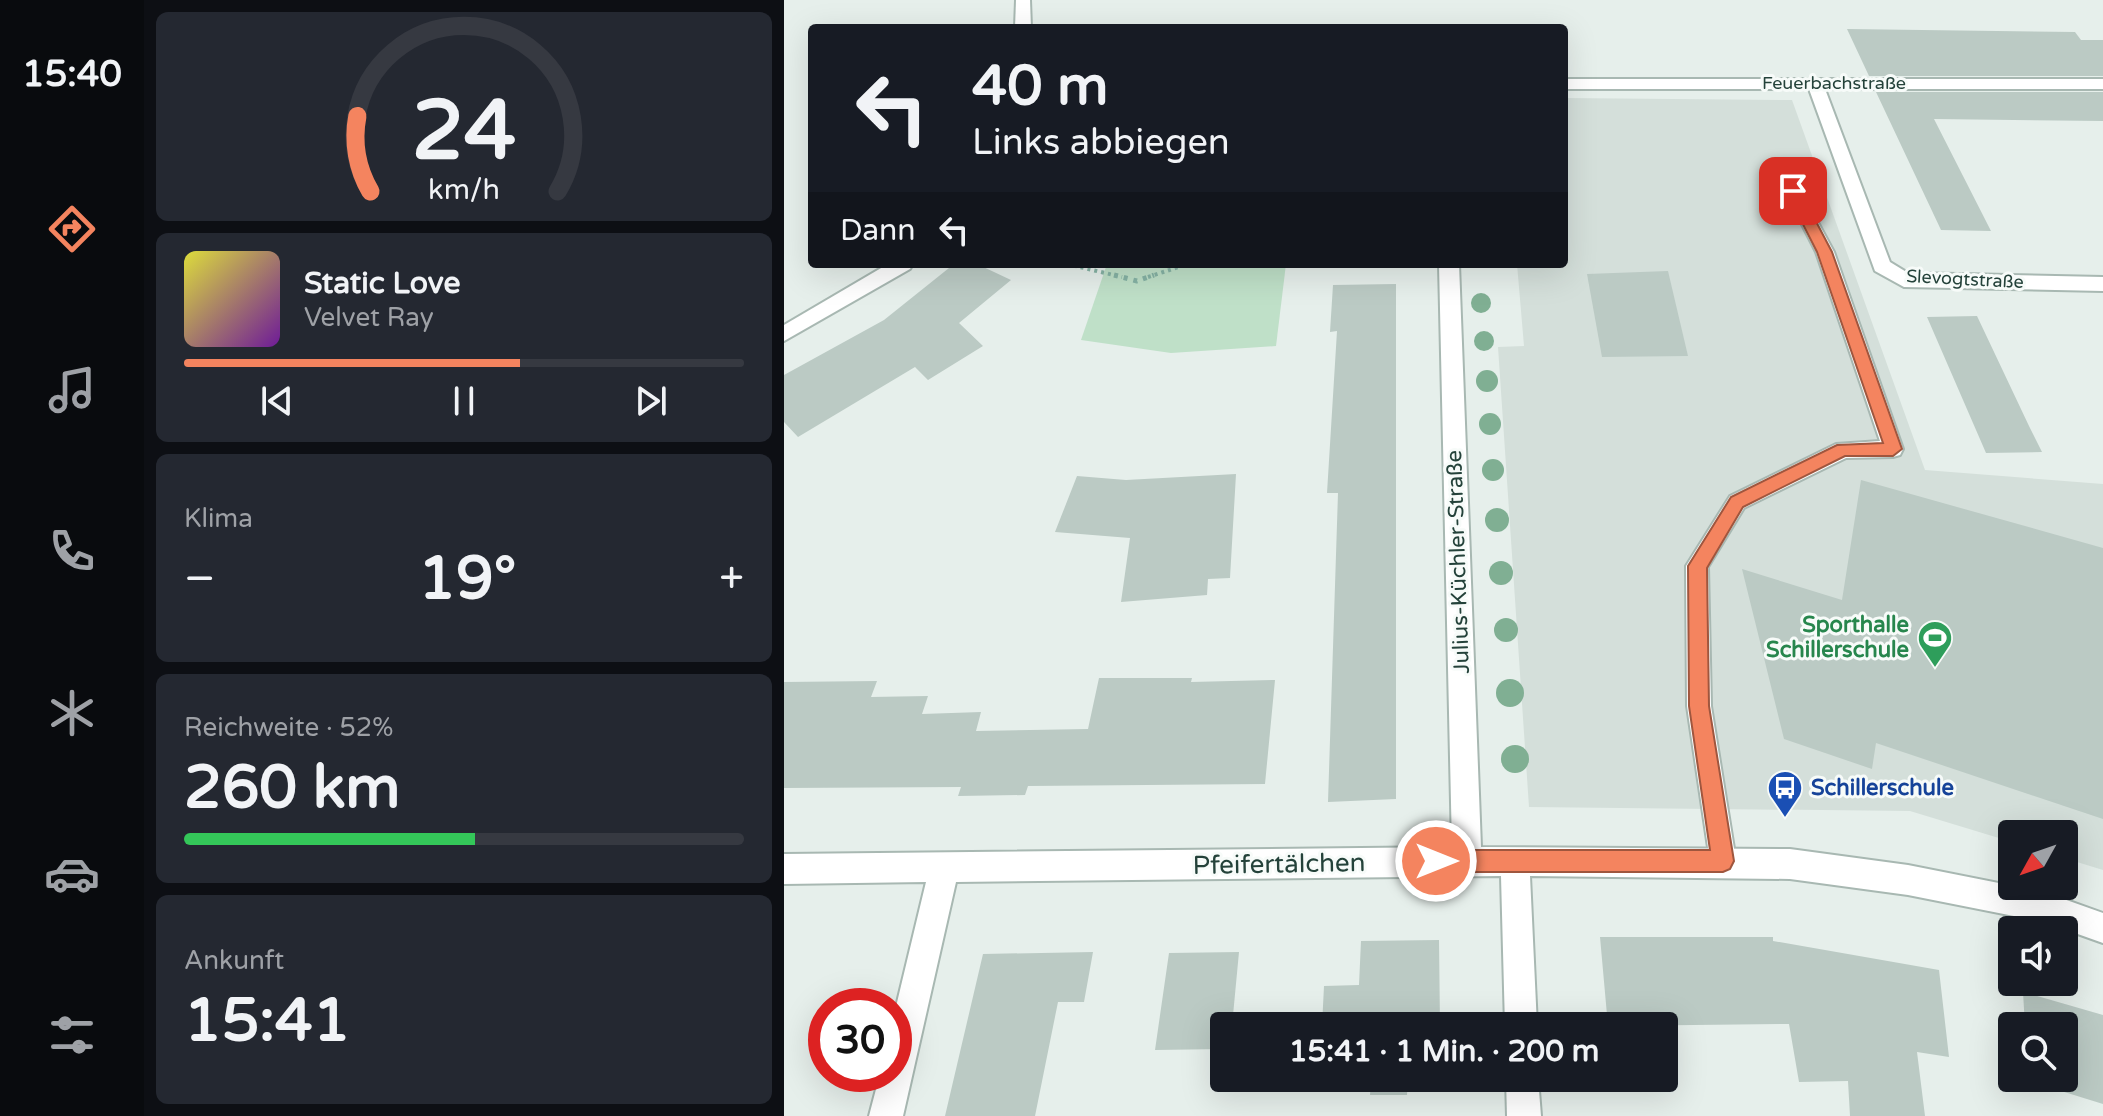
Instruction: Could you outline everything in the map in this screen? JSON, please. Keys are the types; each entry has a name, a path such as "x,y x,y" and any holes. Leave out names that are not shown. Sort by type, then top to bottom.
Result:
{"street":[{"path":"1023,0 1023,24"},
{"name":"Slevogtstraße","path":"1815,83 1882,266 1904,280 2103,284"},
{"name":"Feuerbachstraße","path":"1568,84 2103,84"},
{"path":"784,334 896,268"},
{"name":"Julius-Küchler-Straße","path":"1449,268 1467,861"},
{"path":"1515,861 1520,1012"},
{"name":"Pfeifertälchen","path":"784,869 1723,861 1790,864 1908,880 2044,907 2103,928"},
{"path":"886,1116 944,869"},
{"path":"1523,1092 1524,1116"}],"lane":[{"path":"1723,861 1699,706 1697,566 1737,502 1843,450 1893,449 1825,252 1793,191"}],"path":[{"path":"1083,268 1137,281 1176,268"}],"shaded area":[{"path":"1568,98 1792,100 1925,470 2103,484 2103,870 2078,862 2078,820 1998,820 1998,838 1910,811 1529,807 1498,347 1524,346 1517,268 1568,268"}],"green space":[{"path":"1106,268 1286,268 1276,346 1171,353 1081,340"}],"building":[{"path":"1847,29 2075,32 2081,40 2103,40 2103,76 1869,76"},
{"path":"1876,92 2103,92 2103,121 1934,119 1991,231 1941,230"},
{"path":"949,268 986,268 1011,280 959,323 983,346 928,380 915,367 798,437 784,422 784,375 884,320"},
{"path":"1668,271 1688,356 1602,357 1587,274"},
{"path":"1396,284 1396,799 1328,802 1338,493 1327,493 1337,331 1330,332 1333,285"},
{"path":"1977,316 2042,452 1986,453 1927,317"},
{"path":"1236,474 1230,578 1208,579 1207,595 1121,602 1130,538 1055,532 1077,476 1126,480"},
{"name":"Sporthalle Schillerschule","path":"1861,480 2103,548 2103,819 1876,743 1872,769 1784,739 1742,569 1842,600"},
{"path":"1099,678 1192,678 1191,682 1275,680 1265,784 1028,786 1025,795 958,796 961,787 784,788 784,682 877,681 871,697 928,696 922,714 981,712 976,731 1088,729"},
{"path":"1600,937 1773,937 1773,941 1939,970 1949,1057 1917,1052 1925,1116 1850,1116 1848,1081 1799,1082 1789,1024 1678,1025 1678,1012 1607,1012"},
{"path":"1439,940 1440,1012 1323,1012 1324,986 1359,985 1361,941"},
{"path":"1093,952 1084,1002 1058,1002 1035,1116 945,1116 983,954"},
{"path":"1239,952 1233,1012 1210,1012 1210,1049 1155,1050 1169,953"},
{"path":"2023,996 2037,996 2103,1015 2103,1104 2064,1092 2078,1092 2078,1012 2024,1012"},
{"path":"1370,1092 1407,1092 1407,1095 1370,1095"}],"place":[{"name":"Sporthalle Schillerschule","path":"1935,669"},
{"name":"Schillerschule","path":"1785,819"}],"route":[{"path":"1436,861 1723,861 1699,706 1697,566 1737,502 1843,450 1893,449 1825,252 1793,191"}]}
